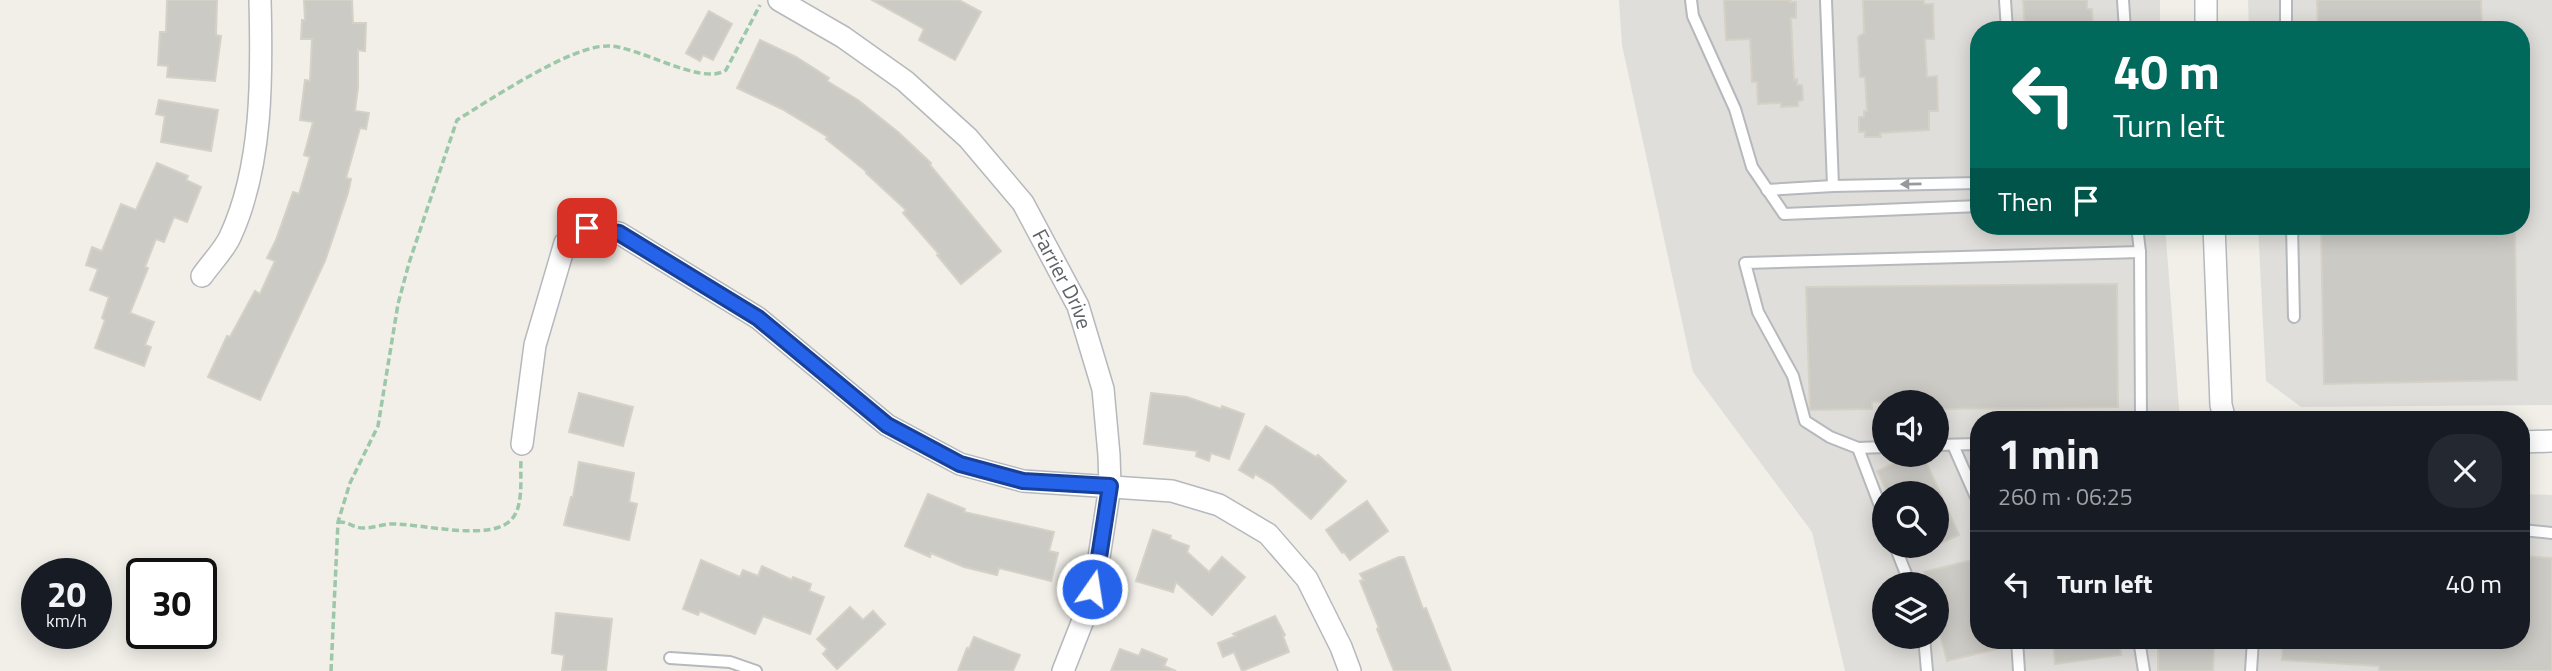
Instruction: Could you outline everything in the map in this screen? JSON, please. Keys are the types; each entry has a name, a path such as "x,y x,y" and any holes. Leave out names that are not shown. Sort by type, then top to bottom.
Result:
{"street":[{"path":"202,276 230,238 252,173 262,66 260,0"},
{"name":"Farrier Drive","path":"779,0 843,37 905,81 968,138 1023,202 1078,306 1103,389 1110,486 1098,564 1085,615 1063,671"},
{"path":"2206,0 2206,21"},
{"path":"522,444 535,345 565,243 587,228 619,233 758,318 887,425 960,464 1023,481 1172,491 1219,505 1268,534 1307,579 1350,671"},
{"path":"2214,235 2223,411"},
{"path":"2530,442 2552,441"}],"lane":[{"path":"1691,0 1693,16 1735,109 1752,167 1784,214 1970,206"},
{"path":"1826,0 1833,186"},
{"path":"2005,0 2006,21"},
{"path":"2123,0 2124,21"},
{"path":"2286,0 2286,21"},
{"path":"1767,190 1970,183"},
{"path":"2139,235 2141,411"},
{"path":"2292,235 2294,317"},
{"path":"1872,447 1858,448 1830,437 1805,421 1793,376 1758,312 1745,263 2140,252"},
{"path":"1949,444 1970,444"},
{"path":"1953,444 1970,483"},
{"path":"1858,448 1872,485"},
{"path":"2530,531 2552,533"},
{"path":"1925,649 1927,671"},
{"path":"2018,649 2019,671"},
{"path":"2140,649 2144,671"},
{"path":"2251,671 2252,649"},
{"path":"670,658 730,662 756,671"}],"path":[{"path":"331,671 338,522 350,483 378,426 398,304 457,120 538,71 583,50 605,46 625,48 699,73 721,74 726,70 763,0"},
{"path":"338,522 345,521 365,528 391,524 472,530 503,527 514,516 520,498 522,444"}],"shaded area":[{"path":"1619,0 2160,0 2160,21 1970,21 1970,235 2166,235 2179,411 1970,411 1970,649 2530,649 2530,494 2552,495 2552,671 1845,671 1812,532 1693,372 1622,45"},
{"path":"2248,0 2552,0 2552,405 2301,407 2266,381 2258,235 2530,235 2530,21 2249,21"}],"building":[{"path":"167,0 217,0 216,35 221,36 215,81 167,77 168,66 158,65 160,32 166,32"},
{"path":"304,0 352,0 353,23 366,23 365,51 358,50 355,111 369,113 366,129 360,128 346,178 351,179 348,193 325,261 260,400 208,377 227,336 230,337 255,291 260,294 275,261 267,258 293,192 299,194 310,157 304,155 313,122 300,120 305,80 310,81 312,39 301,39 302,20 305,20"},
{"path":"872,0 959,0 981,12 955,60 919,40 924,29"},
{"path":"1724,0 1796,2 1796,18 1791,18 1794,80 1797,79 1797,85 1802,85 1803,100 1798,101 1798,106 1781,107 1781,103 1758,104 1757,82 1752,82 1750,39 1726,40"},
{"path":"1863,0 1924,0 1924,4 1933,4 1934,39 1925,39 1927,77 1937,76 1938,111 1929,111 1929,130 1880,133 1881,137 1865,137 1865,132 1859,132 1859,117 1864,117 1864,111 1867,111 1865,77 1860,77 1858,37 1864,33"},
{"path":"2023,0 2087,0 2087,9 2092,9 2093,21 2024,21"},
{"path":"2317,0 2481,0 2482,21 2318,21"},
{"path":"709,11 732,24 713,60 703,55 700,61 686,53"},
{"path":"760,40 796,57 829,78 827,81 858,100 898,132 931,163 1001,251 961,284 903,213 906,210 867,172 826,139 828,137 782,109 737,88"},
{"path":"159,100 218,110 211,151 161,142 165,116 156,114"},
{"path":"157,163 188,176 186,180 201,187 187,222 174,217 164,242 156,239 130,313 154,322 145,345 151,347 144,366 95,348 105,320 102,318 109,297 90,290 98,269 86,265 92,247 102,251 121,204 136,210"},
{"path":"2321,235 2515,235 2517,380 2324,384"},
{"path":"2117,284 2118,407 1949,409 1949,390 1872,390 1872,409 1810,410 1806,287"},
{"path":"579,393 633,407 623,446 569,432"},
{"path":"1151,393 1187,397 1244,414 1229,459 1211,453 1209,461 1196,456 1197,451 1144,444"},
{"path":"1266,426 1316,457 1318,455 1346,481 1311,519 1273,485 1255,474 1253,478 1239,470"},
{"path":"579,462 634,473 629,502 637,504 629,540 564,525 573,497"},
{"path":"1886,467 1928,467 1935,481 1882,481 1877,471"},
{"path":"928,494 965,509 964,512 1054,532 1049,551 1058,553 1051,581 999,568 997,575 964,567 931,553 930,557 905,546"},
{"path":"1367,501 1388,531 1350,560 1326,530"},
{"path":"1949,513 1959,535 1949,540"},
{"path":"1153,530 1189,546 1187,552 1209,572 1222,557 1245,577 1212,615 1176,582 1173,592 1136,581"},
{"path":"1404,557 1423,609 1426,608 1451,671 1394,671 1360,581 1364,580 1360,574"},
{"path":"2530,557 2552,558 2552,671 2379,671 2379,666 2282,660 2283,649 2530,649"},
{"path":"701,560 740,577 743,570 758,576 762,566 792,580 793,577 811,584 809,591 824,597 810,634 763,616 755,634 700,611 698,615 683,609"},
{"path":"1970,560 1970,649 1997,649 1947,661 1944,649 1949,649 1949,572 1924,572"},
{"path":"850,607 863,620 873,611 885,624 837,669 823,654 827,649 817,639"},
{"path":"556,613 612,619 606,671 562,671 564,655 552,653"},
{"path":"1275,616 1285,635 1283,636 1289,652 1242,671 1234,652 1223,657 1218,643"},
{"path":"974,637 1020,655 1013,671 958,671"},
{"path":"1120,649 1139,656 1142,649 1167,659 1164,666 1176,671 1111,671"},
{"path":"2054,649 2120,649 2121,655 2055,664"},
{"path":"2158,649 2214,649 2213,671 2158,671"}],"route":[{"path":"587,228 619,233 758,318 887,425 960,464 1023,481 1110,486 1092,589"}]}
